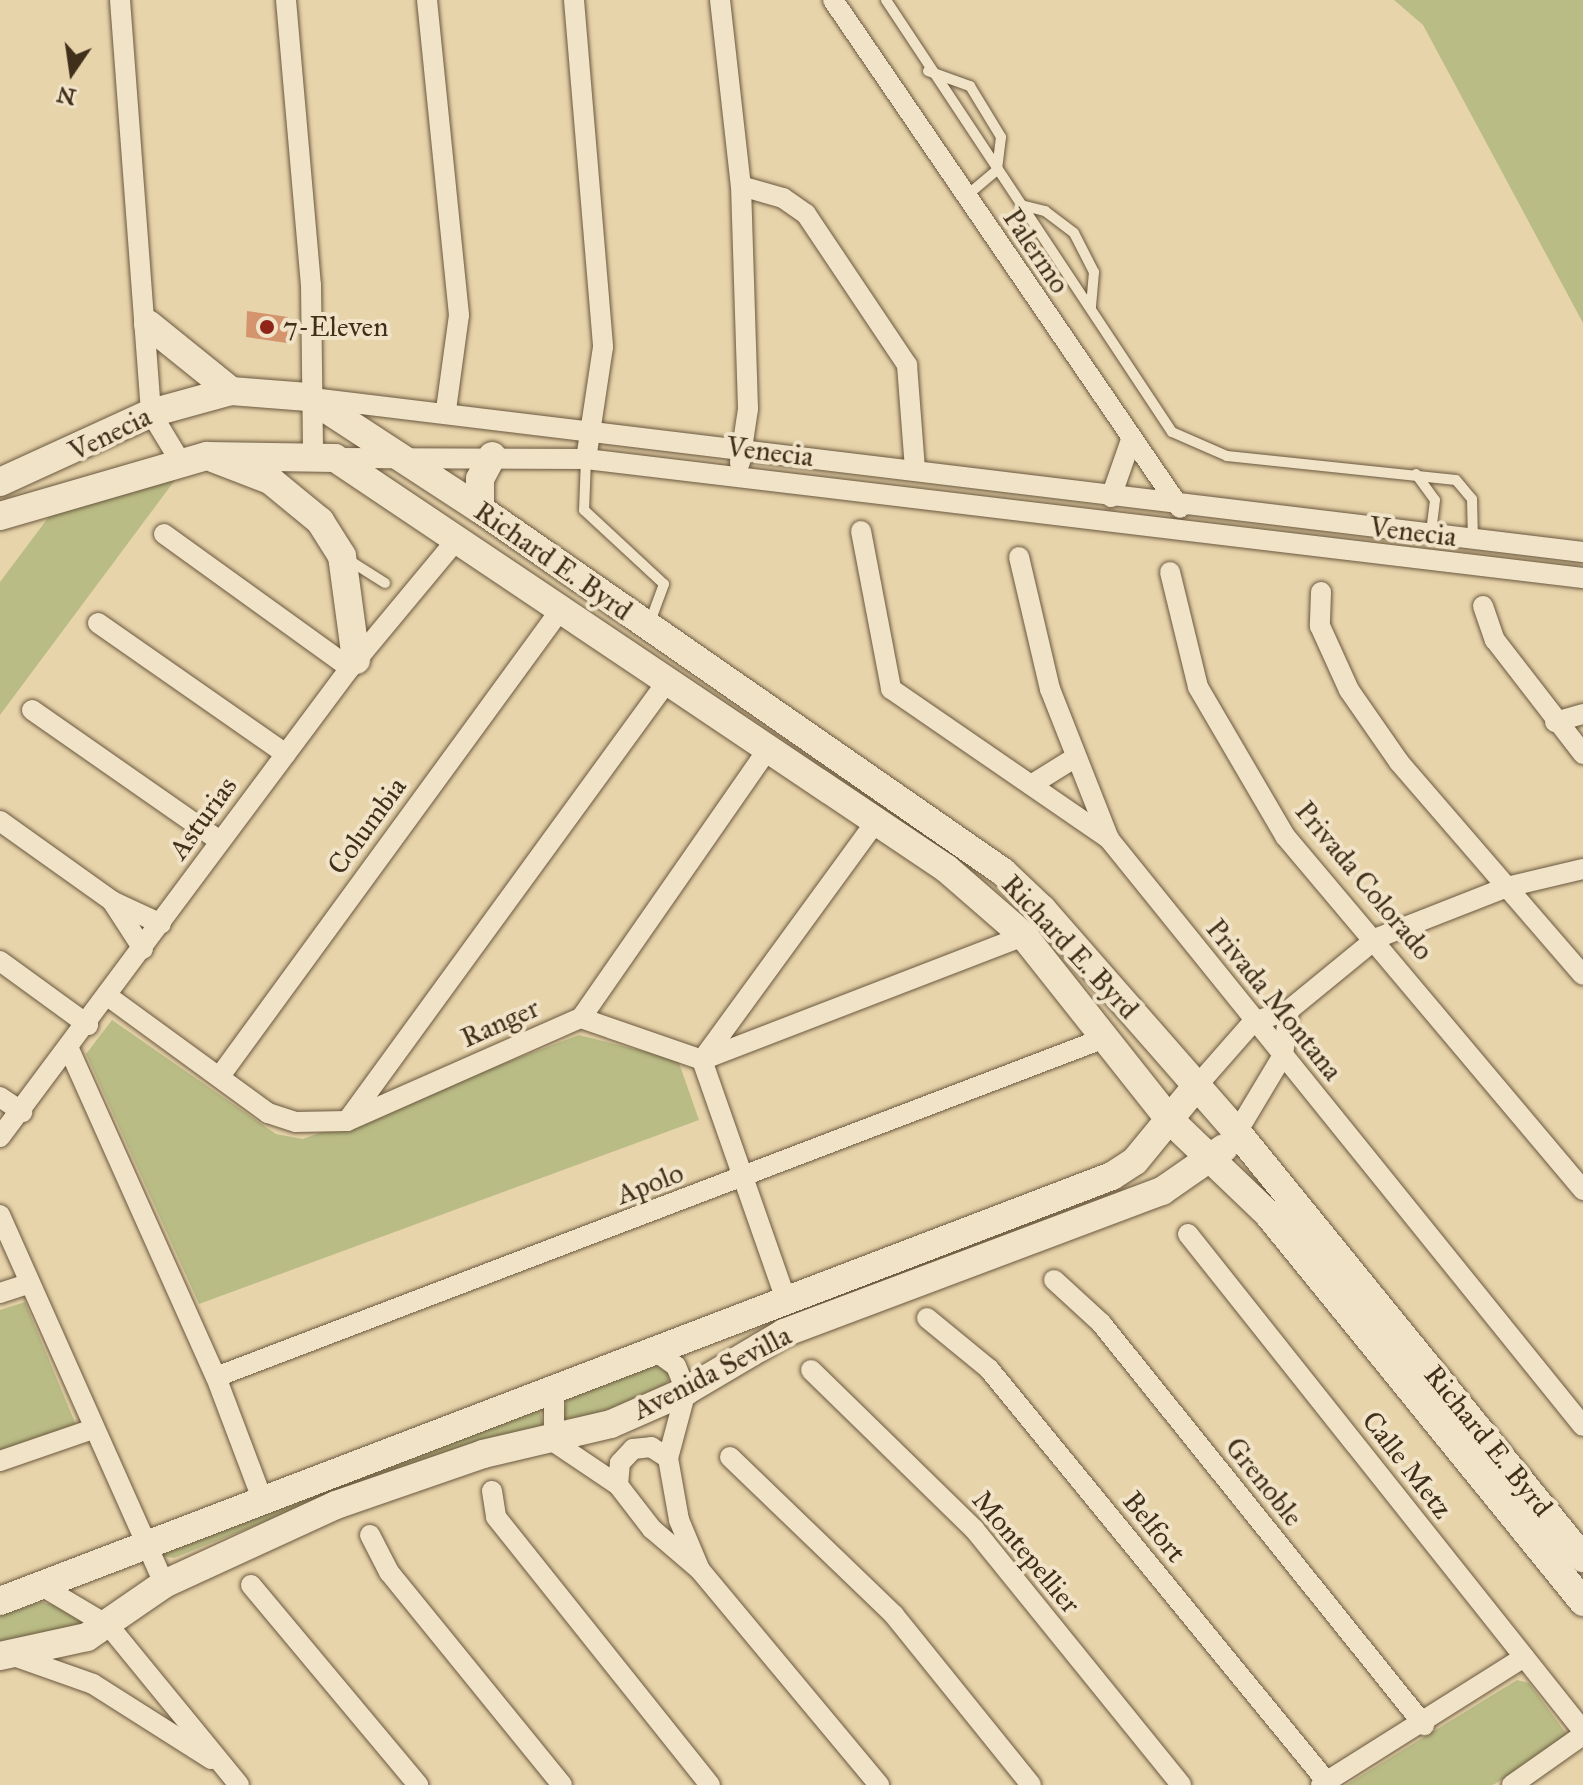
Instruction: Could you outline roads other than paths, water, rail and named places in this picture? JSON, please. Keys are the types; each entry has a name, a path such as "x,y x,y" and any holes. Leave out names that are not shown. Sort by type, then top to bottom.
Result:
{"street":[{"path":"120,0 148,324 151,413 193,458 298,498 342,556 353,664"},
{"path":"286,0 311,285 308,397 324,457"},
{"path":"427,0 459,315 446,410"},
{"path":"574,0 603,347 586,459"},
{"path":"720,0 741,186 748,409 739,477"},
{"name":"Palermo","path":"833,0 1195,532"},
{"path":"741,186 806,214 907,365 915,469"},
{"path":"148,324 231,391"},
{"name":"Venecia","path":"1,476 151,413 231,391 446,410 591,427 1111,497 1176,500 1583,552"},
{"name":"Richard E. Byrd","path":"308,397 480,509 1003,872 1237,1132 1583,1558"},
{"path":"1111,497 1131,440"},
{"name":"Venecia","path":"0,516 193,458 398,455 586,459 1583,578"},
{"path":"480,509 480,479 492,456"},
{"name":"Richard E. Byrd","path":"324,457 458,538 669,679 876,821 1024,936 1102,1039 1169,1119 1310,1264 1583,1602"},
{"path":"861,531 891,689 1109,839"},
{"path":"164,534 353,664"},
{"name":"Asturias","path":"0,1137 109,997 220,841 353,664 458,538"},
{"path":"1554,574 1557,549"},
{"name":"Privada Montana","path":"1019,557 1050,689 1109,839 1253,1022 1583,1426"},
{"name":"Privada Colorado","path":"1170,572 1198,687 1235,757 1285,836 1377,938 1583,1190"},
{"path":"1321,592 1320,626 1349,690 1399,762 1583,975"},
{"path":"1483,606 1495,640 1555,722 1583,754"},
{"name":"Columbia","path":"220,1076 561,609"},
{"path":"98,623 286,754"},
{"path":"347,1121 669,679"},
{"path":"32,710 220,841"},
{"path":"1555,722 1583,714"},
{"path":"581,1018 769,748"},
{"path":"1031,785 1076,757"},
{"path":"0,821 112,901 161,924"},
{"path":"702,1060 876,821"},
{"path":"1195,1088 1253,1022 1289,1010 1377,938 1507,887 1583,869"},
{"path":"112,901 143,949"},
{"path":"702,1060 1024,936"},
{"path":"0,961 88,1025"},
{"name":"Ranger","path":"109,997 279,1119 347,1121 581,1018 702,1060"},
{"path":"1237,1132 1283,1055 1289,1010"},
{"name":"Apolo","path":"216,1377 741,1180 1102,1039"},
{"path":"69,1049 216,1377 261,1496"},
{"path":"702,1060 741,1180 786,1300"},
{"name":"Avenida Sevilla","path":"0,1601 261,1496 554,1392 1112,1176 1195,1088"},
{"path":"0,1097 22,1112"},
{"name":"Avenida Sevilla","path":"7,1656 109,1626 164,1584 249,1540 422,1473 554,1442 686,1391 784,1333 1162,1191 1213,1161 1237,1132"},
{"path":"0,1215 142,1543 164,1584"},
{"name":"Calle Metz","path":"1188,1234 1583,1733"},
{"name":"Grenoble","path":"1054,1280 1101,1323 1424,1725"},
{"path":"0,1293 28,1284"},
{"name":"Belfort","path":"927,1318 989,1369 1324,1784"},
{"path":"655,1351 676,1366 686,1391 668,1458 679,1520 700,1570"},
{"name":"Montepellier","path":"811,1370 974,1529 1181,1785"},
{"path":"554,1392 554,1442 618,1485 652,1529 700,1570 879,1785"},
{"path":"0,1461 93,1429"},
{"path":"618,1485 620,1463 633,1449 651,1447 668,1458"},
{"path":"730,1457 894,1615 1031,1785"},
{"path":"492,1491 496,1517 710,1785"},
{"path":"370,1535 389,1572 562,1785"},
{"path":"40,1585 109,1626 239,1785"},
{"path":"251,1585 418,1785"},
{"path":"7,1656 93,1684 225,1767"},
{"path":"1324,1784 1424,1725 1524,1657"},
{"path":"1512,1785 1583,1733"}],"lane":[{"path":"886,0 928,71 1172,432 1195,448 1456,480 1465,489 1473,540"},
{"path":"928,71 970,86 981,98 1001,137 997,170 965,197"},
{"path":"1021,205 1045,211 1074,233 1094,272 1091,308"},
{"path":"586,459 584,510 664,584 648,628"},
{"path":"1416,474 1435,500 1431,534"},
{"path":"342,556 385,583"}],"place":[{"name":"7-Eleven","path":"267,327"}]}
